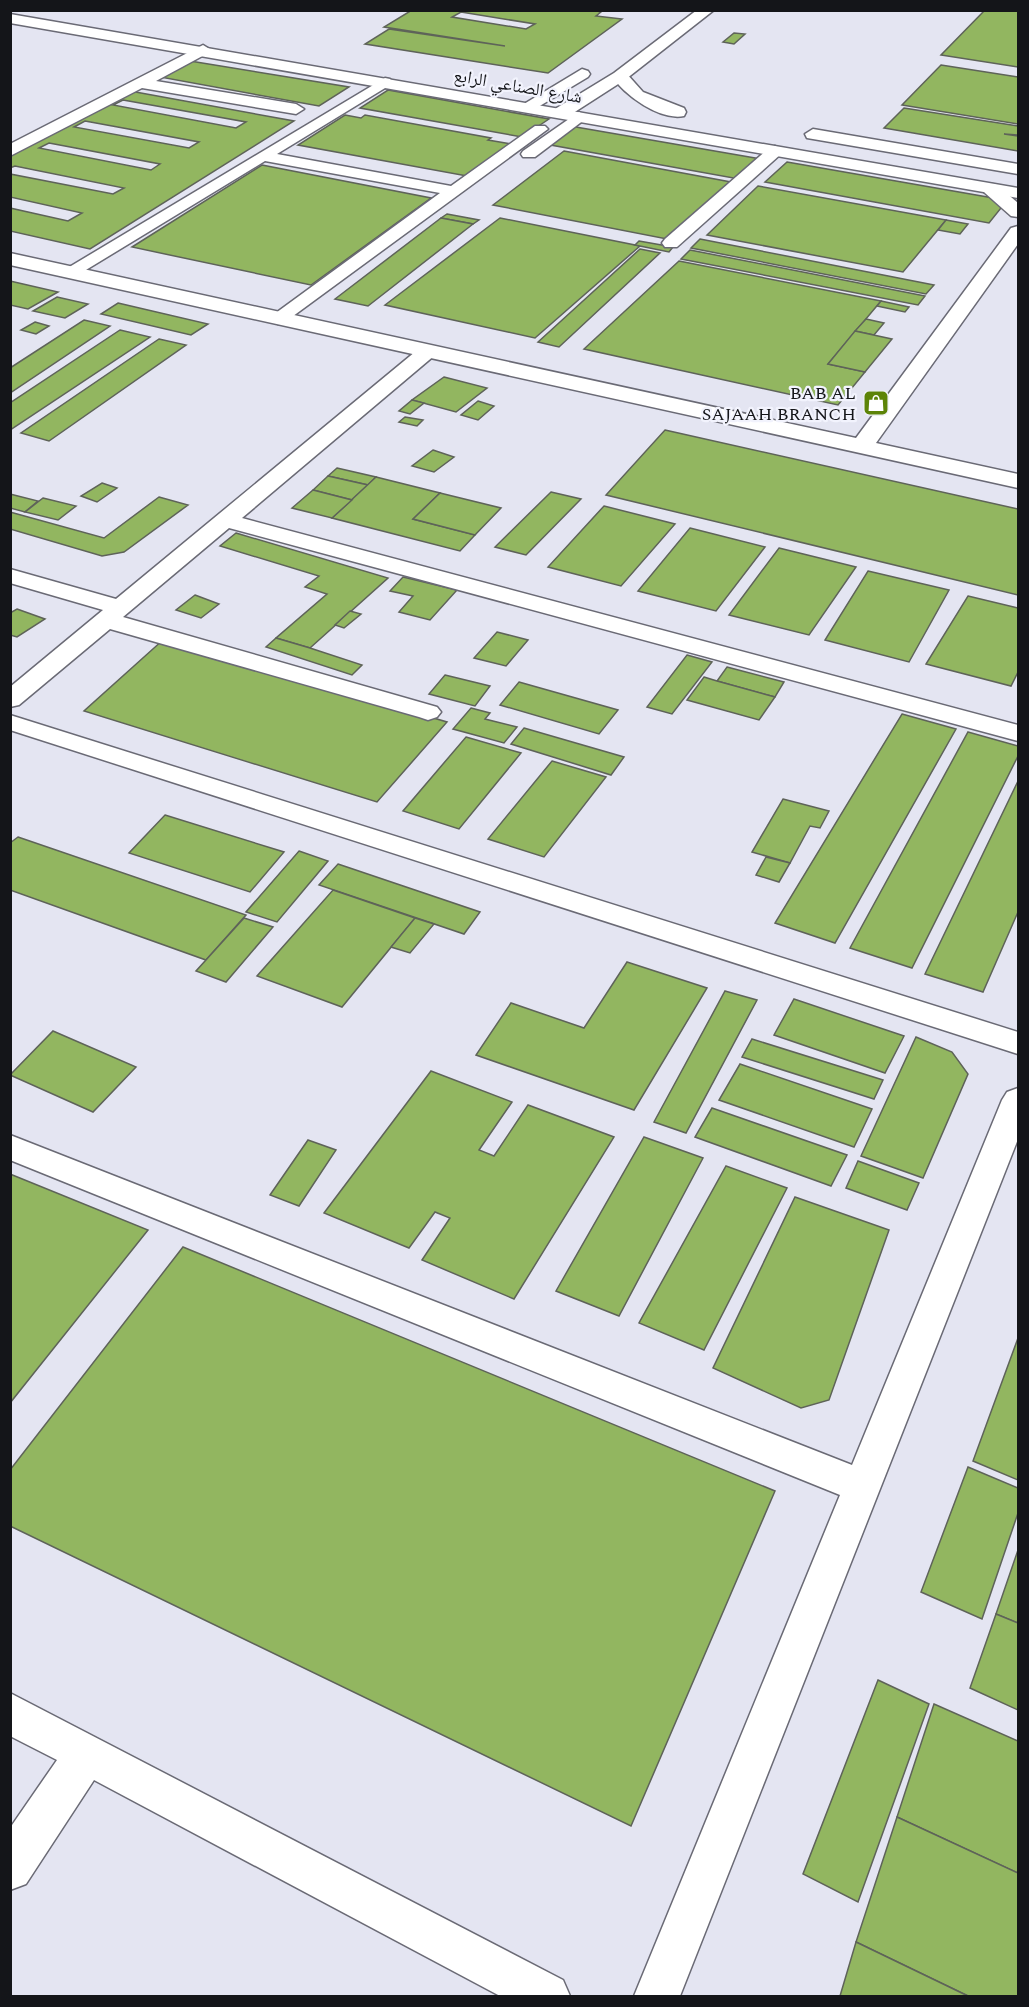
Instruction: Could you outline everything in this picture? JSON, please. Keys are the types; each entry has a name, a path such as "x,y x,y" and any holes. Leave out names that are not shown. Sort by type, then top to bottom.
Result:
{"street":[{"path":"561,113 620,76 707,10"},
{"name":"شارع الصناعي الرابع","path":"12,19 202,50 1018,193"},
{"path":"10,151 202,50"},
{"path":"527,107 598,64"},
{"name":"شارع الصناعي الرابع","path":"524,86 684,113 637,95 625,86 620,76"},
{"path":"140,83 296,109"},
{"path":"795,131 1018,169"},
{"path":"991,189 1018,212"},
{"path":"861,447 1018,232"},
{"path":"10,259 1018,481"}],"lane":[{"path":"70,272 385,82"},
{"path":"278,318 579,117"},
{"path":"461,195 540,129"},
{"path":"671,243 775,151"},
{"path":"264,156 461,195"},
{"path":"10,700 428,351"},
{"path":"225,520 1018,733"},
{"path":"10,576 113,614 428,712"},
{"path":"10,722 1018,1043"},
{"path":"657,1996 1018,1100"},
{"path":"10,1147 863,1487"},
{"path":"10,1713 548,1996"},
{"path":"10,1868 87,1753"}],"building":[{"path":"412,10 592,10 601,12 596,16 622,19 548,73 365,44 389,29 505,46 384,27","holes":["461,12 535,24 526,29 452,17"]},
{"path":"985,10 1018,10 1018,67 941,55"},
{"path":"734,33 745,34 734,44 723,42"},
{"path":"190,61 349,87 319,106 160,77"},
{"path":"941,65 1018,77 1018,124 902,105"},
{"path":"388,90 549,119 522,137 360,108"},
{"path":"130,91 294,121 90,249 10,231 10,208 68,221 82,213 10,197 10,174 113,194 124,188 15,166 10,168 10,156","holes":["123,100 246,122 236,128 113,105","85,121 199,142 189,148 74,127","49,143 160,164 151,170 39,148"]},
{"path":"904,108 1018,126 1018,135 1004,134 1018,136 1018,151 884,128"},
{"path":"345,115 361,118 365,115 491,138 488,140 511,144 467,176 298,145"},
{"path":"570,126 761,159 739,179 545,144"},
{"path":"564,151 731,182 667,239 493,205"},
{"path":"787,162 999,199 1005,203 989,223 765,182"},
{"path":"262,165 431,198 311,285 132,247"},
{"path":"758,186 946,220 903,272 707,235"},
{"path":"447,214 479,220 473,224 441,218"},
{"path":"441,218 473,224 368,306 335,299"},
{"path":"500,218 640,246 535,338 385,305"},
{"path":"946,220 968,224 960,234 938,230"},
{"path":"700,239 934,285 926,294 691,248"},
{"path":"639,241 673,247 669,252 635,245"},
{"path":"640,249 660,253 559,347 538,342"},
{"path":"690,250 925,296 918,305 681,259"},
{"path":"679,261 881,301 828,364 865,372 838,405 584,349"},
{"path":"10,281 58,292 28,309 10,305"},
{"path":"57,297 88,304 65,318 33,311"},
{"path":"881,301 909,307 905,312 877,306"},
{"path":"118,303 208,324 191,335 101,314"},
{"path":"866,319 884,323 874,335 855,331"},
{"path":"84,320 110,326 10,393 10,368"},
{"path":"35,322 49,326 36,334 21,330"},
{"path":"120,330 150,337 10,430 10,403"},
{"path":"855,331 892,339 865,372 828,364"},
{"path":"159,339 186,345 49,441 21,433"},
{"path":"444,377 487,388 456,412 412,400"},
{"path":"412,400 424,403 410,414 399,411"},
{"path":"478,401 494,406 478,420 461,415"},
{"path":"405,417 423,420 417,426 399,422"},
{"path":"665,430 1018,509 1018,595 606,495"},
{"path":"433,450 454,457 434,472 412,466"},
{"path":"337,468 376,477 368,485 328,476"},
{"path":"328,476 368,485 352,500 313,490"},
{"path":"376,477 440,493 413,519 475,535 460,551 332,518"},
{"path":"102,483 117,488 97,502 81,496"},
{"path":"313,490 352,500 332,518 292,508"},
{"path":"551,492 581,499 526,555 495,547"},
{"path":"440,493 501,508 475,535 413,519"},
{"path":"10,494 38,501 25,512 10,508"},
{"path":"159,497 188,505 124,552 102,556 10,529 10,512 104,538"},
{"path":"43,498 76,506 58,520 25,512"},
{"path":"604,506 675,524 621,586 548,567"},
{"path":"690,528 765,547 716,611 638,591"},
{"path":"236,533 388,578 310,648 276,638 327,594 305,587 319,576 220,546"},
{"path":"779,548 856,567 809,635 729,615"},
{"path":"868,571 949,590 909,662 825,640"},
{"path":"403,577 457,590 430,620 399,612 413,596 390,591"},
{"path":"195,595 219,604 201,618 176,610"},
{"path":"968,596 1018,608 1018,672 1011,686 926,664"},
{"path":"17,609 45,619 17,637 10,635 10,613"},
{"path":"350,611 361,614 344,628 335,625"},
{"path":"497,632 528,640 506,666 474,658"},
{"path":"276,638 362,665 352,675 266,647"},
{"path":"164,639 447,722 377,802 84,711"},
{"path":"687,655 712,662 672,714 647,707"},
{"path":"727,667 784,682 775,697 717,681"},
{"path":"445,675 490,686 475,706 429,694"},
{"path":"704,677 775,697 759,720 687,700"},
{"path":"519,682 618,710 599,734 500,705"},
{"path":"471,708 490,713 485,719 517,727 504,743 453,729"},
{"path":"902,714 956,729 835,943 775,923"},
{"path":"524,728 624,757 611,775 511,744"},
{"path":"968,732 1018,746 1018,756 912,968 850,948"},
{"path":"466,737 521,753 459,829 403,811"},
{"path":"552,761 606,777 544,857 488,839"},
{"path":"1018,781 1018,912 983,992 925,974"},
{"path":"783,799 829,811 820,828 810,826 790,863 752,852"},
{"path":"165,815 284,852 250,892 129,853"},
{"path":"18,837 246,915 206,960 10,890 10,843"},
{"path":"299,851 328,861 277,922 246,912"},
{"path":"766,857 790,863 779,882 756,875"},
{"path":"338,864 480,912 464,934 319,885"},
{"path":"333,890 415,918 342,1007 257,976"},
{"path":"244,918 273,927 226,982 196,971"},
{"path":"415,918 434,924 410,953 391,947"},
{"path":"627,962 707,988 634,1110 476,1055 511,1003 584,1028"},
{"path":"725,991 757,1000 686,1133 654,1122"},
{"path":"794,999 904,1036 885,1073 774,1035"},
{"path":"53,1031 136,1067 93,1112 10,1075"},
{"path":"916,1037 952,1052 968,1074 923,1178 861,1156"},
{"path":"752,1039 883,1080 874,1099 742,1057"},
{"path":"740,1064 872,1109 854,1147 719,1100"},
{"path":"431,1071 512,1102 479,1150 494,1156 528,1105 614,1137 514,1299 422,1260 450,1218 435,1212 409,1248 324,1213"},
{"path":"712,1108 847,1155 831,1186 695,1137"},
{"path":"644,1137 703,1158 619,1316 556,1291"},
{"path":"308,1140 336,1150 299,1206 270,1195"},
{"path":"858,1161 919,1183 907,1210 846,1188"},
{"path":"726,1166 787,1188 704,1350 639,1323"},
{"path":"10,1174 148,1230 10,1403"},
{"path":"795,1197 889,1230 829,1400 801,1408 713,1368"},
{"path":"183,1247 775,1491 631,1826 10,1526 10,1470"},
{"path":"1018,1338 1018,1480 973,1461"},
{"path":"968,1467 1018,1488 1018,1513 982,1619 921,1592"},
{"path":"1018,1550 1018,1623 996,1614"},
{"path":"996,1614 1018,1623 1018,1710 970,1688"},
{"path":"878,1680 929,1704 858,1902 803,1874"},
{"path":"934,1704 1018,1741 1018,1873 897,1817"},
{"path":"897,1817 1018,1873 1018,1996 968,1996 856,1942"},
{"path":"856,1942 968,1996 840,1996"}],"place":[{"name":"BAB AL SAJAAH BRANCH","path":"876,403"}]}
